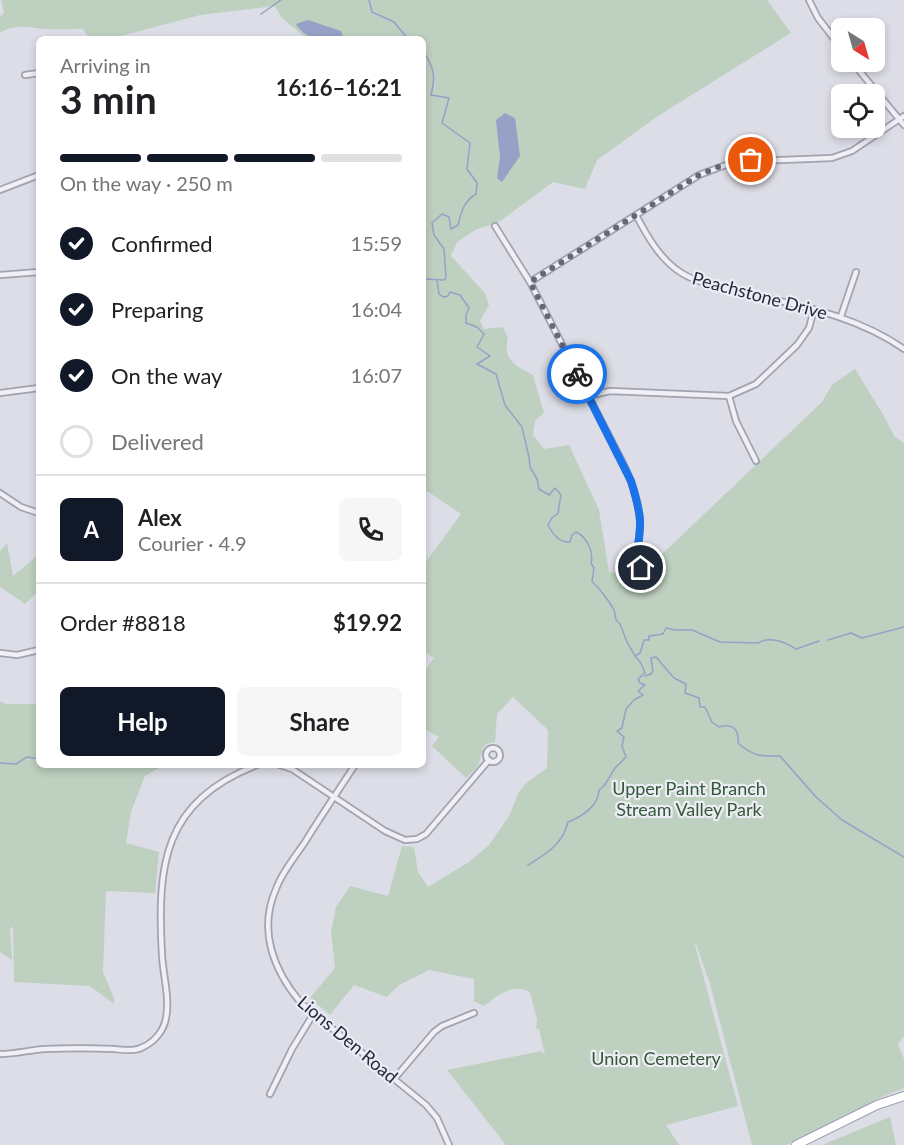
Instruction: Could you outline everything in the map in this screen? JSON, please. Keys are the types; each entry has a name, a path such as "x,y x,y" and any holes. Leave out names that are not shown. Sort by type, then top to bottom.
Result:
{"main road":[{"path":"796,1145 877,1105 904,1096"}],"street":[{"path":"809,0 818,18 831,35"},
{"path":"861,72 902,118 904,125"},
{"path":"25,75 36,73"},
{"path":"530,282 699,175 723,165 751,160 832,158 852,151 902,118"},
{"path":"0,190 36,176"},
{"name":"Peachstone Drive","path":"636,215 663,257 682,274 721,287 841,316 869,328 904,350"},
{"path":"495,226 530,282 626,467 636,497 640,522 638,561 641,568"},
{"path":"0,274 36,272"},
{"path":"841,316 856,272"},
{"path":"588,396 610,391 729,396 756,384 797,345 809,328 814,309"},
{"path":"0,393 36,388"},
{"path":"729,396 736,421 756,461"},
{"path":"0,494 21,507 36,512"},
{"path":"0,653 17,655 36,651"},
{"path":"289,768 385,831 405,840 417,839 426,834 489,760"},
{"path":"0,1054 44,1049 135,1051 155,1040 166,1018 162,955 163,882 166,854 174,831 191,807 231,776 250,768"},
{"name":"Lions Den Road","path":"353,768 276,887 268,917 268,942 280,973 301,1003 395,1078 437,1118 449,1145"},
{"path":"270,1094 292,1049 314,1013"},
{"path":"395,1078 434,1032 442,1026 474,1013"}],"green space":[{"name":"Upper Paint Branch Stream Valley Park","path":"1,0 767,0 791,33 658,116 597,160 585,189 553,182 499,222 475,230 457,242 451,256 485,293 489,305 480,321 484,329 503,327 508,338 509,357 516,365 533,375 544,413 535,421 533,435 544,449 569,445 599,510 609,572 619,573 658,558 822,402 832,385 855,369 894,436 904,443 904,1036 898,1044 904,1059 904,1088 875,1100 786,1145 752,1145 710,984 696,944 738,1106 666,1125 679,1145 506,1145 447,1070 541,1051 545,1055 539,1029 536,1028 537,1020 530,992 511,990 500,994 484,1006 474,1001 474,979 429,970 399,985 387,997 354,985 330,1015 310,998 335,968 331,932 336,907 350,886 388,896 402,846 414,847 418,872 428,887 469,862 489,845 509,816 525,784 547,768 548,730 513,697 497,714 495,742 482,749 478,765 466,778 432,746 439,737 426,730 426,670 434,658 426,652 426,562 461,514 426,492 426,36 303,36 281,17 275,6 200,15 121,36 87,36 83,29 21,27 10,28 0,33 0,17 4,13"},
{"path":"7,543 13,576 36,557 36,593 25,604 0,587 0,551"},
{"path":"0,701 6,704 36,704 36,768 159,768 145,776 131,812 126,843 159,852 155,893 106,891 103,972 114,998 114,1004 90,986 14,982 13,927 10,928 12,960 0,952"},
{"path":"890,1117 896,1145 822,1145"}],"water":[{"path":"308,20 341,31 343,36 309,36 296,24"},
{"path":"505,113 515,118 520,156 502,182 497,178 500,157 496,120"}],"waterway":[{"path":"261,14 281,0"},
{"path":"369,0 372,12 394,22 406,36"},
{"path":"426,56 433,72 431,95 449,98 442,123 470,143 467,169 477,183 476,194 466,203 458,225 451,229 449,217 442,214 432,223 434,235 444,249 446,278 444,280 426,279"},
{"path":"437,281 439,294 443,297 448,296 450,292 460,295 469,308 466,323 477,327 484,334 477,347 490,356 477,364 496,374 505,405 522,427 530,467 537,479 539,489 549,495 555,488 561,495 558,513 548,525 554,535 563,541 570,542 572,535 576,532 586,541 594,568 592,582 614,610 627,642 645,673 638,679 645,685 638,691 643,695 634,700 626,709 622,728 617,731 624,737 622,746 626,757 599,790 593,806 584,814 568,822 558,842 528,865"},
{"path":"828,640 851,633 862,638 904,627"},
{"path":"635,656 640,653 644,640 649,640 649,636 663,634 666,628 692,630 720,642 758,643 772,640 796,649 819,641"},
{"path":"645,676 653,671 651,658 656,657 674,678 686,684 685,693 699,698 700,707 705,707 712,722 719,727 734,728 738,743 744,748 758,755 780,756 816,797 842,820 904,857"},
{"path":"0,763 16,764 27,757 36,758"}],"way so far":[{"path":"577,374 530,282 699,175 723,165 751,160"}],"route":[{"path":"577,374 626,467 631,481 640,522 638,561 641,568"}],"park label":[{"name":"Union Cemetery","path":"656,1058"}]}
